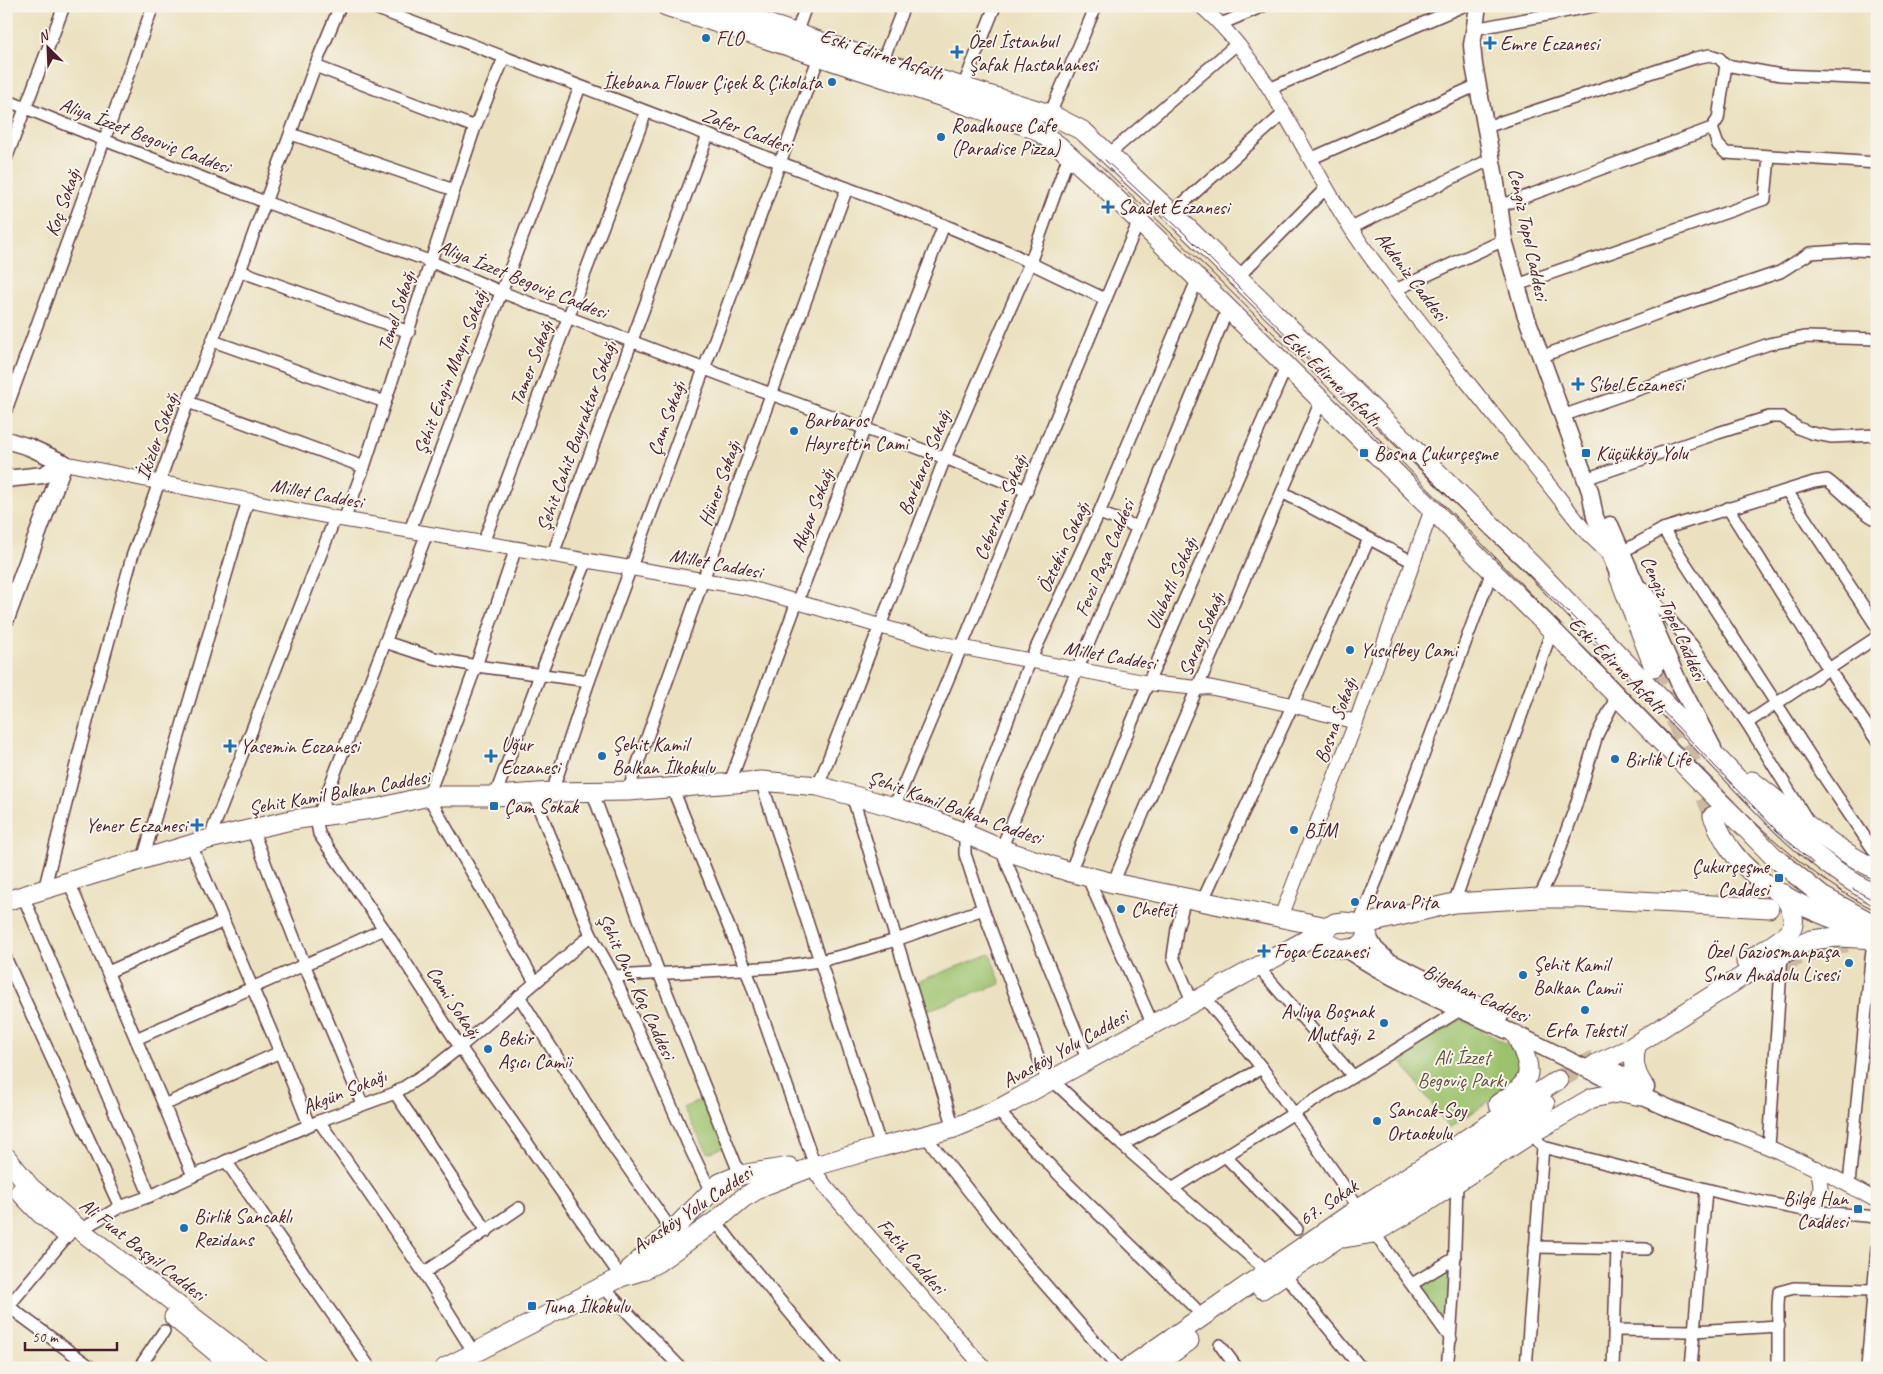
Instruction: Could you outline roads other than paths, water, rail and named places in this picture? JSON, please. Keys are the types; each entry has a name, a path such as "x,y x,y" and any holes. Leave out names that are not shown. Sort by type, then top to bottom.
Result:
{"main road":[{"name":"Eski Edirne Asfaltı","path":"666,6 806,47 1024,125 1050,139 1139,221 1322,399 1774,857 1822,896 1876,934"},
{"name":"Eski Edirne Asfaltı","path":"714,6 806,47 882,62 1050,114 1073,124 1089,136 1172,213 1532,565 1720,762 1804,846 1832,868 1877,896"},
{"name":"Cengiz Topel Caddesi","path":"1478,6 1474,29 1474,65 1500,206 1504,240 1516,285 1587,485 1604,512 1617,554 1626,575 1720,762"},
{"path":"1069,155 1085,145 1089,136"},
{"path":"6,440 29,446 64,463"},
{"path":"6,479 43,475 64,463"},
{"path":"6,619 64,463"},
{"path":"33,476 45,496 48,510"},
{"path":"1626,575 1654,667"},
{"path":"1720,762 1751,781 1846,853 1877,870"},
{"name":"Şehit Kamil Balkan Caddesi","path":"15,898 252,828 291,820 380,808 428,796 495,796 628,791 761,781 818,786 852,794 929,818 1001,849 1079,874 1194,900 1281,916 1324,929"},
{"path":"1713,816 1731,850 1757,877 1783,894 1843,923 1876,934"},
{"path":"1594,1066 1637,1044 1671,1020 1743,976 1779,948 1792,926 1792,912 1783,894"},
{"path":"1364,928 1360,947 1346,949 1329,943 1322,937 1324,929 1343,922 1364,928 1454,904 1538,898 1582,898 1769,908"},
{"name":"Bilgehan Caddesi","path":"1364,928 1375,949 1388,961 1594,1066 1618,1086 1642,1090 1703,1123 1728,1131"},
{"name":"Avasköy Yolu Caddesi","path":"448,1367 622,1277 641,1271 658,1262 717,1220 734,1205 763,1186 815,1166 954,1128 997,1110 1051,1082 1324,929"},
{"path":"1594,1066 1610,1048 1732,971 1779,948 1822,938 1876,934"},
{"name":"Bilgehan Caddesi","path":"1346,949 1394,979 1516,1035 1594,1066"},
{"path":"1359,1208 1362,1191 1502,1102 1525,1083 1529,1068 1516,1035"},
{"path":"1335,1240 1374,1233 1457,1183 1538,1140 1592,1098 1642,1090 1634,1064 1637,1044"},
{"name":"67. Sokak","path":"1128,1368 1276,1272 1335,1240 1562,1086 1359,1208 1276,1272 1151,1368"},
{"name":"Ali Fuat Başgil Caddesi","path":"6,1157 30,1186 74,1232 236,1368"},
{"name":"Avasköy Yolu Caddesi","path":"622,1277 672,1231 711,1191 740,1175 795,1166 815,1166"},
{"name":"Ali Fuat Başgil Caddesi","path":"6,1177 40,1213 74,1232 259,1368"},
{"path":"717,1220 711,1219 702,1204 711,1191 725,1186 732,1193 734,1205"}],"street":[{"path":"6,159 64,6"},
{"name":"Koç Sokağı","path":"6,410 152,6"},
{"name":"İkizler Sokağı","path":"44,890 94,694 131,561 161,482 188,402 240,271 315,66 340,6"},
{"name":"Zafer Caddesi","path":"370,6 944,225 1011,252 1105,299"},
{"name":"Çam Sokağı","path":"543,793 589,681 780,162 806,47 806,6"},
{"path":"882,62 904,6"},
{"path":"963,87 995,6"},
{"path":"1050,114 1096,6"},
{"name":"Akdeniz Caddesi","path":"1201,6 1238,42 1269,88 1351,228 1395,290 1586,532 1617,554"},
{"path":"1221,24 1263,6"},
{"path":"1269,88 1463,6"},
{"path":"1474,29 1594,6"},
{"path":"1109,154 1238,42"},
{"path":"1486,127 1710,55 1719,58 1726,65 1781,75 1877,79"},
{"name":"Temel Sokağı","path":"209,840 339,519 364,467 475,127 504,58"},
{"path":"1500,206 1712,128 1718,119 1726,65"},
{"path":"315,66 475,127"},
{"path":"1310,159 1478,85"},
{"name":"Şehit Engin Mayın Sokağı","path":"410,530 580,87"},
{"name":"Aliya İzzet Begoviç Caddesi","path":"6,100 264,202 432,262 501,292 864,427 1027,491"},
{"name":"Tamer Sokağı","path":"483,543 646,112"},
{"path":"1172,213 1284,113"},
{"path":"1712,128 1718,145 1726,153 1877,163"},
{"path":"291,134 454,190"},
{"name":"Şehit Cahit Bayraktar Sokağı","path":"553,554 630,341 708,135"},
{"name":"Barbaros Sokağı","path":"818,786 945,458 1030,263 1069,155"},
{"path":"1516,285 1765,199 1769,157"},
{"path":"1351,228 1491,159"},
{"name":"Hüner Sokağı","path":"628,791 703,580 847,188"},
{"path":"1238,277 1326,188"},
{"name":"Ceberhan Sokağı","path":"894,807 963,648 1105,299 1139,221"},
{"name":"Akyar Sokağı","path":"730,782 864,427 944,225"},
{"path":"1395,290 1504,240"},
{"path":"1540,357 1664,311 1780,272 1810,253 1855,250 1877,251"},
{"path":"240,271 409,332"},
{"name":"Öztekin Sokağı","path":"965,833 1030,661 1099,513 1198,278"},
{"name":"Fevzi Paşa Caddesi","path":"1001,849 1138,528 1228,308"},
{"path":"1562,416 1769,344 1806,337 1877,339"},
{"path":"213,341 385,402"},
{"name":"Ulubatlı Sokağı","path":"1079,874 1148,683 1287,365"},
{"name":"Saray Sokağı","path":"1113,883 1322,399"},
{"path":"188,402 364,467"},
{"path":"1587,485 1718,433 1769,417 1782,417 1811,434 1832,437 1877,435"},
{"name":"Millet Caddesi","path":"64,463 339,519 749,588 938,643 1148,683 1208,688 1292,705 1356,722"},
{"path":"1617,554 1663,529 1814,482 1827,480 1838,488 1863,513 1877,520"},
{"path":"1787,491 1877,627"},
{"path":"1282,492 1413,562"},
{"path":"143,860 248,500"},
{"path":"1728,508 1828,668 1877,741"},
{"name":"Bosna Sokağı","path":"1281,916 1356,722 1432,509"},
{"path":"1099,513 1138,528"},
{"path":"1663,529 1877,854"},
{"path":"318,817 427,533"},
{"path":"1359,1208 1262,1068 1198,1000 1173,957 1177,929 1194,900 1292,705 1369,539"},
{"path":"516,548 476,666 428,796 535,982"},
{"path":"495,796 540,674 587,560"},
{"path":"1364,928 1379,874 1492,571"},
{"path":"1626,575 1647,594 1692,645 1747,722 1814,830"},
{"path":"1454,904 1552,630"},
{"path":"1747,722 1877,637"},
{"path":"385,642 434,658 476,666 589,681"},
{"path":"1538,898 1553,868 1576,805 1597,735 1617,696"},
{"path":"761,781 880,1147"},
{"path":"672,787 746,969 815,1166"},
{"path":"592,791 659,974 740,1175"},
{"name":"Şehit Onur Koç Caddesi","path":"543,793 591,935 614,976 688,1144 711,1191"},
{"path":"852,794 954,1128"},
{"name":"Cami Sokağı","path":"318,817 319,834 460,1047 622,1277"},
{"path":"252,828 305,966 362,1104"},
{"path":"965,833 966,854 983,909 1051,1082 1172,1189 1276,1272 1361,1368"},
{"path":"191,845 280,1052 314,1123 424,1273 474,1353"},
{"path":"1001,849 1088,1061"},
{"path":"1079,874 1153,1025"},
{"path":"68,882 108,972 193,1176"},
{"path":"15,898 150,1196"},
{"path":"614,976 778,967 819,961 896,940 983,909"},
{"path":"108,972 224,921"},
{"path":"136,1039 384,930"},
{"path":"1849,1184 1876,934"},
{"name":"Akgün Sokağı","path":"7,1307 74,1232 120,1207 150,1196 314,1123 395,1092 431,1070 591,935"},
{"path":"1769,1147 1779,948"},
{"path":"6,958 120,1207"},
{"path":"1258,967 1353,1076"},
{"path":"519,996 612,1145 672,1231"},
{"path":"1172,1189 1460,1010"},
{"path":"164,1105 280,1052"},
{"path":"1122,1144 1262,1068"},
{"path":"395,1092 487,1231"},
{"path":"997,1110 1064,1180 1194,1307"},
{"name":"Bilgehan Caddesi","path":"1728,1131 1817,1168 1877,1201"},
{"path":"926,1137 1022,1258 1118,1368"},
{"path":"1526,1368 1535,1246 1538,1140 1706,1190 1809,1211 1877,1217"},
{"path":"1225,1156 1297,1229"},
{"path":"226,1161 370,1368"},
{"name":"Fatih Caddesi","path":"815,1166 818,1176 826,1187 984,1368"},
{"path":"1809,1211 1818,1199 1822,1184 1817,1168"},
{"path":"1447,1368 1451,1338 1457,1183"},
{"path":"1691,1368 1706,1190"},
{"path":"424,1273 520,1208"},
{"path":"717,1220 737,1249 836,1368"},
{"path":"1374,1233 1451,1338"},
{"path":"1535,1246 1646,1249"},
{"path":"1866,1368 1877,1248"},
{"path":"1613,1368 1617,1249"},
{"path":"1412,1284 1455,1258"},
{"path":"603,1287 682,1368"},
{"path":"1778,1368 1779,1292 1794,1288 1872,1290"},
{"path":"7,1307 92,1368"},
{"path":"1614,1330 1693,1331 1779,1326"},
{"path":"139,1368 164,1331"},
{"path":"1220,1345 1237,1368"}],"tunnel":[{"path":"1654,667 1713,816"},
{"path":"1782,964 1822,947 1848,943"},
{"path":"1558,1080 1595,1059"}],"tram line":[{"path":"1105,160 1185,234 1486,534 1570,614 1776,830 1813,863"},
{"path":"1097,162 1334,394 1737,805 1781,845 1827,882 1877,911"},
{"path":"1853,889 1877,902"}],"place":[{"name":"FLO","path":"706,38"},
{"name":"Emre Eczanesi","path":"1490,43"},
{"name":"Özel İstanbul Şafak Hastahanesi","path":"957,52"},
{"name":"İkebana Flower Çiçek & Çikolata","path":"832,82"},
{"name":"Roadhouse Cafe (Paradise Pizza)","path":"941,137"},
{"name":"Saadet Eczanesi","path":"1108,207"},
{"name":"Sibel Eczanesi","path":"1578,384"},
{"name":"Barbaros Hayrettin Cami","path":"794,431"},
{"name":"Bosna Çukurçeşme","path":"1364,453"},
{"name":"Küçükköy Yolu","path":"1586,453"},
{"name":"Yusufbey Cami","path":"1350,650"},
{"name":"Yasemin Eczanesi","path":"230,746"},
{"name":"Uğur Eczanesi","path":"491,756"},
{"name":"Şehit Kamil Balkan İlkokulu","path":"602,756"},
{"name":"Birlik Life","path":"1615,759"},
{"name":"Çam Sokak","path":"494,806"},
{"name":"Yener Eczanesi","path":"197,825"},
{"name":"BİM","path":"1294,830"},
{"name":"Çukurçeşme Caddesi","path":"1779,878"},
{"name":"Prava Pita","path":"1355,902"},
{"name":"Chefet","path":"1121,909"},
{"name":"Foça Eczanesi","path":"1264,951"},
{"name":"Özel Gaziosmanpaşa Sınav Anadolu Lisesi","path":"1849,963"},
{"name":"Şehit Kamil Balkan Camii","path":"1523,975"},
{"name":"Erfa Tekstil","path":"1585,1010"},
{"name":"Avliya Boşnak Mutfağı 2","path":"1384,1023"},
{"name":"Bekir Aşıcı Camii","path":"488,1049"},
{"name":"Sancak-Soy Ortaokulu","path":"1377,1121"},
{"name":"Bilge Han Caddesi","path":"1858,1209"},
{"name":"Birlik Sancaklı Rezidans","path":"184,1228"},
{"name":"Tuna İlkokulu","path":"532,1306"}],"park label":[{"name":"Ali İzzet Begoviç Parkı","path":"1462,1068"}]}
